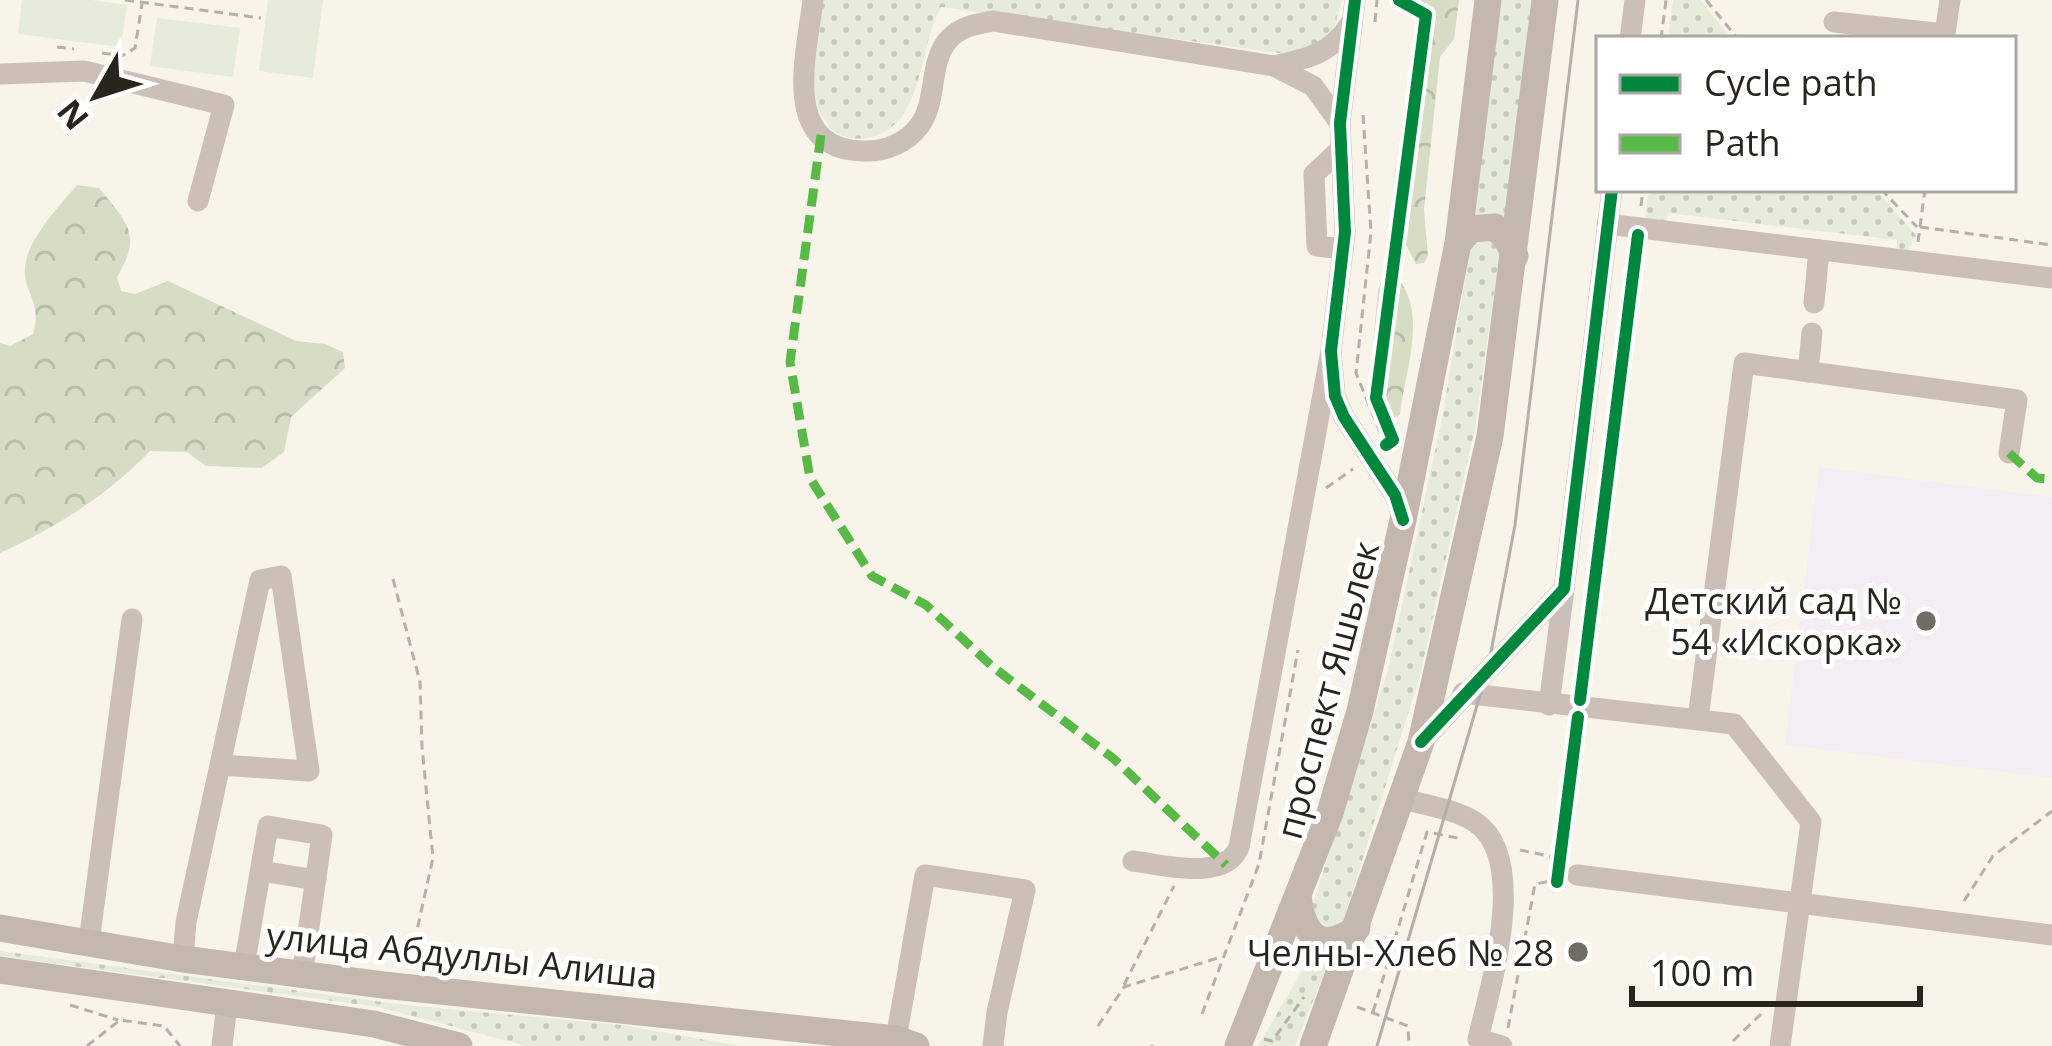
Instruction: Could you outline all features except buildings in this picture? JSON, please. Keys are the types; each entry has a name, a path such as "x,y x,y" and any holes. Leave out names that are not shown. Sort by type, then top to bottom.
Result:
{"main road":[{"name":"проспект Яшьлек","path":"1243,1040 1330,813 1360,711 1458,243 1488,0"},
{"path":"1313,1046 1421,742 1490,436 1545,0"},
{"path":"1458,243 1471,230 1495,227 1515,256"},
{"path":"1298,896 1302,922 1320,939 1342,939 1357,928"},
{"name":"улица Абдуллы Алиша","path":"0,928 302,975 805,1038 906,1042"},
{"name":"улица Абдуллы Алиша","path":"0,970 460,1046"}],"street":[{"path":"813,0 802,92 806,112 813,128 830,143 852,151 876,152 903,142 922,122 947,40 968,26 993,21 1274,66 1313,86 1340,123"},
{"path":"1133,861 1184,867 1226,865 1240,847 1331,351 1343,250 1340,123 1355,0"},
{"path":"1630,36 1635,0"},
{"path":"1834,22 1945,34 1950,0"},
{"path":"1274,66 1328,50 1350,24"},
{"path":"0,74 84,71 224,105 198,201"},
{"path":"1550,705 1612,192"},
{"path":"1607,224 2052,278"},
{"path":"1814,303 1819,250"},
{"path":"1808,372 1811,333"},
{"path":"1331,351 1335,396 1394,495 1403,520"},
{"path":"1698,719 1744,363 2017,400 2009,453"},
{"path":"1314,445 1334,430 1358,438"},
{"path":"183,959 214,760 260,580 280,576 309,771 214,760"},
{"path":"1421,742 1564,589"},
{"path":"89,942 132,620"},
{"path":"1463,693 1734,724 1810,822 1780,1046"},
{"path":"1402,799 1449,811 1479,825 1494,845 1503,872 1497,958 1478,1039 1503,1046"},
{"path":"244,967 268,826 322,835 302,975"},
{"path":"261,871 316,880"},
{"path":"906,1042 925,875 1025,890 997,1012 994,1046"},
{"path":"1577,875 2052,935"},
{"path":"222,1046 227,1004"}],"path":[{"path":"125,0 261,18"},
{"path":"1661,36 1666,0"},
{"path":"1706,0 1736,36"},
{"path":"100,53 122,56 135,48 142,2"},
{"path":"57,47 79,50"},
{"path":"1640,220 1643,192"},
{"path":"1884,192 1920,229 2052,245"},
{"path":"1916,262 1925,192"},
{"path":"1580,700 1638,235"},
{"path":"1379,376 1376,398 1393,440 1386,445"},
{"path":"393,579 420,682 433,858 413,948"},
{"path":"1503,1046 1535,884 1557,882 1578,717"},
{"path":"1951,922 1993,856 2052,812"},
{"path":"1373,1012 1427,832 1560,858"},
{"path":"1098,1026 1124,986 1184,867"},
{"path":"1124,986 1223,956"},
{"path":"1243,1040 1271,1041 1308,992"},
{"path":"55,1001 120,1020 164,1026 180,1046"},
{"path":"1357,1007 1408,1026 1409,1046"},
{"path":"1733,1041 1761,1014"},
{"path":"87,1046 120,1020"}],"shaded area":[{"name":"Детский сад № 54 «Искорка»","path":"1819,467 2052,497 2052,778 1785,745"}],"green space":[{"path":"22,0 127,5 121,47 18,34"},
{"path":"268,0 323,0 313,78 259,71"},
{"path":"823,0 1342,0 1331,39 1294,55 941,7 910,102 900,118 887,131 857,139 831,129 818,110 813,82"},
{"path":"1419,0 1459,0 1454,39 1440,57 1424,209 1428,256 1424,263 1416,264 1393,220 1393,187"},
{"path":"1500,0 1531,0 1506,222 1494,214 1473,217"},
{"path":"1673,0 1700,0 1730,36 1668,36"},
{"path":"157,18 240,28 233,77 150,66"},
{"path":"77,185 99,188 128,230 129,250 117,277 121,291 135,294 168,281 296,341 325,344 343,352 345,368 291,417 284,452 262,468 206,466 187,452 150,451 80,509 0,553 0,343 10,346 33,334 36,313 25,277 27,258 45,224"},
{"path":"1878,192 1916,235 1905,256 1897,256 1897,240 1668,213 1665,228 1644,225 1648,195"},
{"path":"1483,235 1500,250 1475,428 1420,675 1343,922 1330,928 1314,918 1313,903 1388,670 1442,419 1471,244"},
{"path":"1388,280 1401,283 1413,329 1400,414 1392,420 1385,410 1385,383 1372,355 1378,290"},
{"path":"0,951 405,1005 621,1025 740,1046 527,1046 378,1007 6,957"},
{"path":"1314,951 1331,956 1295,1046 1258,1046"}],"tram line":[{"path":"1377,1046 1488,668 1515,525 1578,0"}],"marked path":[{"path":"821,135 790,362 810,478 872,576 926,605 993,667 1114,759 1226,865"},
{"path":"2009,453 2037,478 2052,479"}],"cycle path":[{"path":"1355,0 1340,123 1345,232 1331,351 1335,396 1395,495 1403,520"},
{"path":"1386,445 1393,440 1376,398 1426,15 1399,0"},
{"path":"1421,742 1564,589 1612,192"},
{"path":"1580,700 1638,235"},
{"path":"1557,882 1578,717"}],"place":[{"name":"Детский сад № 54 «Искорка»","path":"1926,621"},
{"name":"Челны-Хлеб № 28","path":"1578,952"}]}
